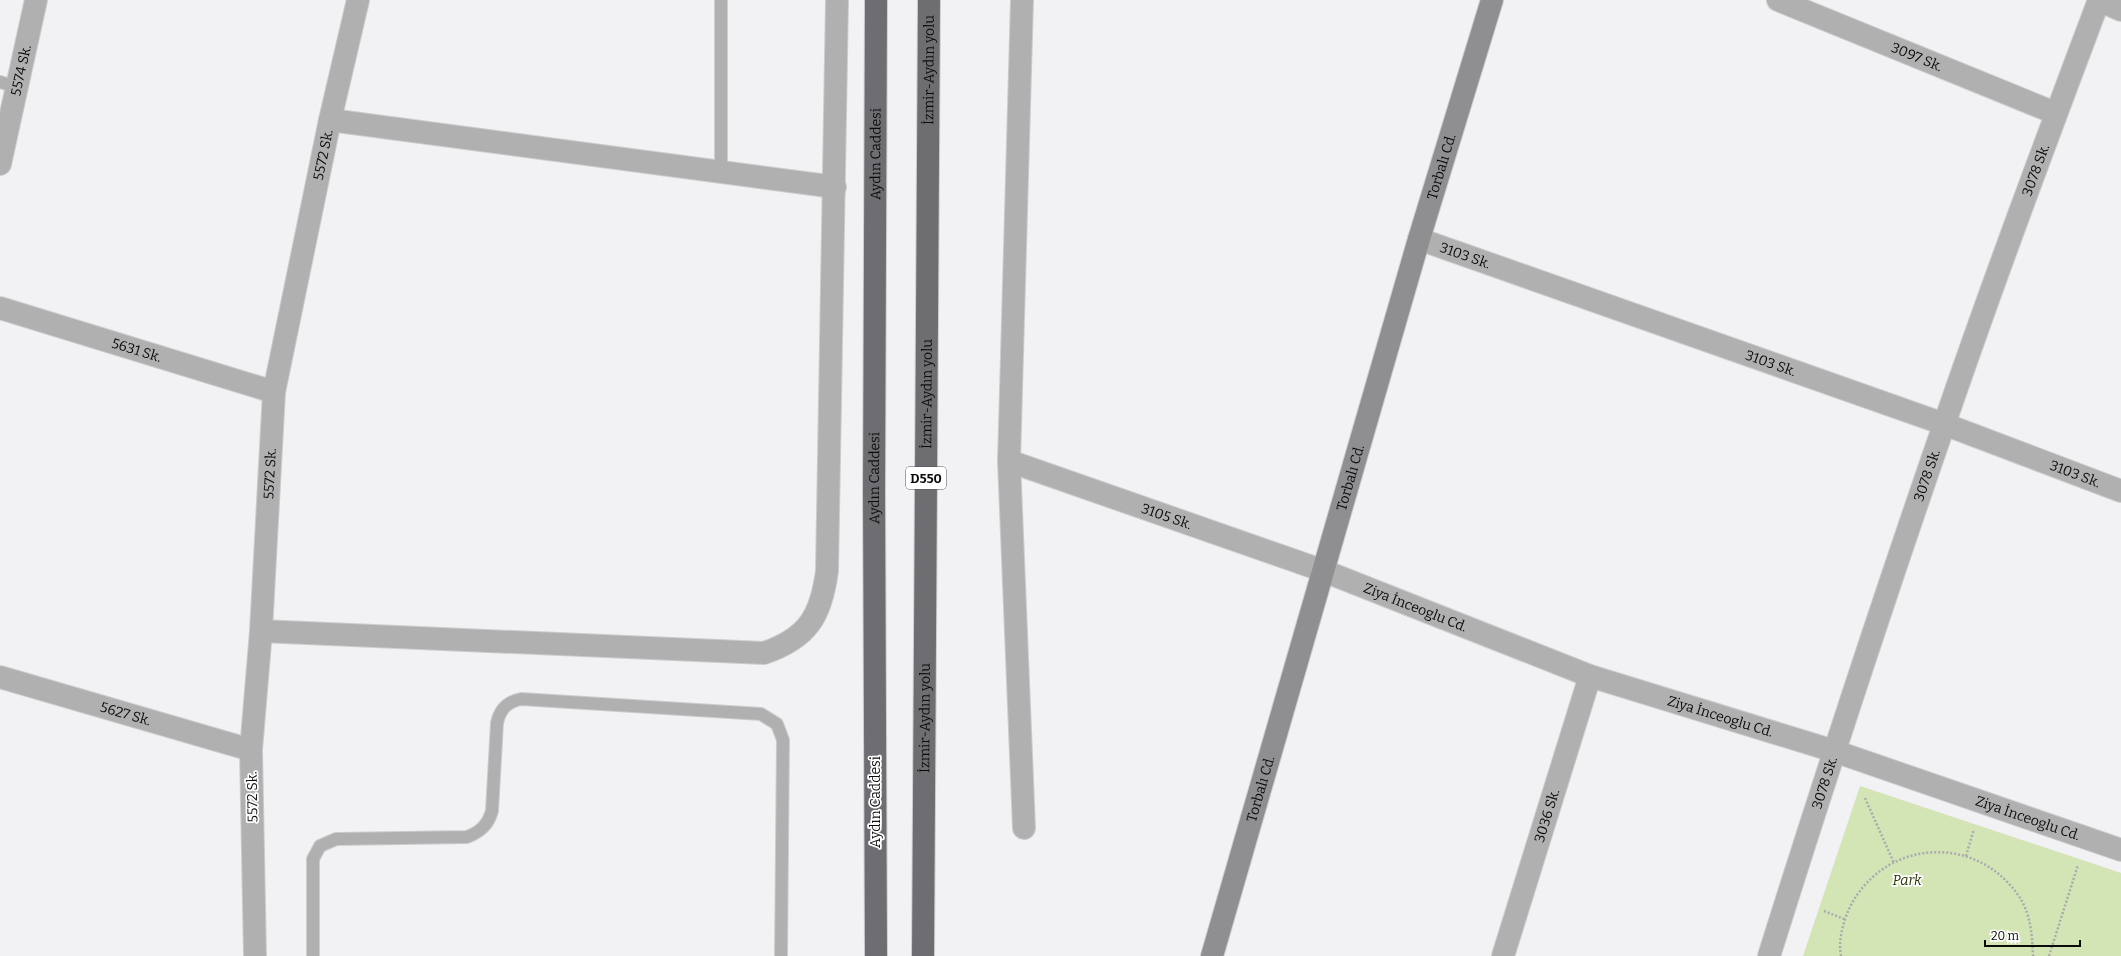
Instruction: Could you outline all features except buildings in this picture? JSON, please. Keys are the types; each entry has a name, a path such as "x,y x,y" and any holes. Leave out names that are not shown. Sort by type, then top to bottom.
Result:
{"highway":[{"name":"Aydın Caddesi","path":"876,0 874,492 876,956"},
{"name":"İzmir-Aydın yolu","path":"924,956 929,0"}],"main road":[{"name":"Torbalı Cd.","path":"1212,956 1419,239 1492,0"}],"street":[{"name":"5574 Sk.","path":"0,164 8,85 36,0"},
{"name":"5572 Sk.","path":"255,956 251,750 261,631 274,392 330,120 358,0"},
{"path":"261,631 764,653 781,647 798,635 812,620 824,597 827,571 835,187 837,0"},
{"path":"1022,0 1009,460 1024,828"},
{"name":"3097 Sk.","path":"1778,0 2055,113"},
{"path":"2099,0 2121,10"},
{"name":"3078 Sk.","path":"1769,956 1834,751 1944,424 2055,113 2099,0"},
{"path":"330,120 835,187"},
{"name":"3103 Sk.","path":"1419,239 1944,424 2121,491"},
{"name":"5631 Sk.","path":"0,308 274,392"},
{"name":"3105 Sk.","path":"1009,460 1324,571"},
{"name":"Ziya İnceoglu Cd.","path":"1324,571 1590,676 1834,751 2121,850"},
{"name":"3036 Sk.","path":"1503,956 1590,676"},
{"name":"5627 Sk.","path":"0,677 251,750"}],"lane":[{"path":"721,0 721,171"},
{"path":"313,956 313,859 320,846 336,839 467,837 476,834 489,820 492,811 497,723 499,713 512,701 521,698 762,714 777,724 781,731 783,740 781,956"}],"path":[{"path":"1865,798 1894,863"},
{"path":"1966,856 1974,829"},
{"path":"2049,956 2086,839"},
{"path":"1841,956 1840,950 1844,919 1857,893 1878,870 1905,856 1936,851 1966,856 1996,871 2019,895 2031,926 2033,956"},
{"path":"1824,911 1844,919"}],"green space":[{"name":"Park","path":"1860,786 2121,873 2121,956 1803,956"}]}
